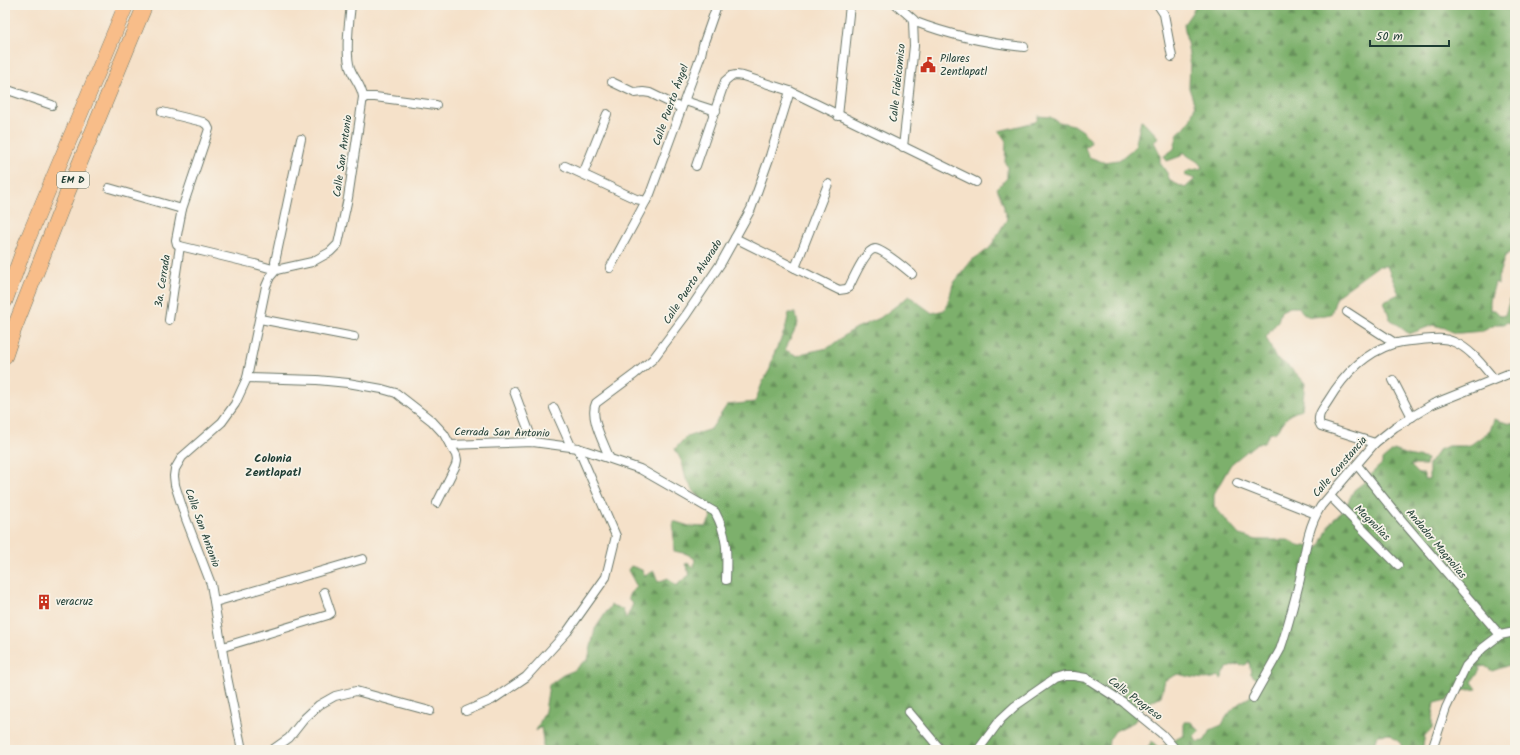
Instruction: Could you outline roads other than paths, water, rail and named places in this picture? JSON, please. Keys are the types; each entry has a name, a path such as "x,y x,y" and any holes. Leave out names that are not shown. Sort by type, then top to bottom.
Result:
{"highway":[{"name":"EM D","path":"5,301 26,243 126,5"},
{"name":"EM D","path":"5,356 14,329 67,194 145,5"}],"street":[{"path":"351,5 349,25 349,60 353,75 362,89 363,97 375,97 436,105"},
{"name":"Calle Puerto Ángel","path":"610,268 650,194 717,5"},
{"path":"838,116 850,5"},
{"path":"898,5 914,20 913,22 935,30 997,44 1024,47"},
{"path":"1158,5 1164,14 1172,57"},
{"name":"Calle Fideicomiso","path":"903,147 914,46 913,22"},
{"path":"696,166 725,81 730,76 743,76 790,92 976,182"},
{"path":"612,82 635,93 650,93 683,104 716,111"},
{"path":"5,89 52,105"},
{"name":"Calle Puerto Alvarado","path":"609,458 594,416 594,408 596,403 653,359 701,294 751,209 770,156 790,92"},
{"name":"Calle San Antonio","path":"180,246 276,270 312,262 330,252 338,244 348,198 363,97"},
{"path":"162,112 203,122 209,129 182,209 176,240 177,244 180,246"},
{"path":"583,174 607,114"},
{"path":"276,270 275,262 301,139"},
{"path":"565,166 636,198 646,201"},
{"path":"795,268 828,184"},
{"path":"109,188 182,209"},
{"path":"735,238 834,288 843,290 849,287 866,256 875,249 882,252 912,274"},
{"name":"3a. Cerrada","path":"168,320 180,246"},
{"name":"Calle San Antonio","path":"242,750 226,672 223,647 211,584 186,519 175,485 175,469 182,457 222,422 235,404 247,378 266,286 276,270"},
{"path":"1347,312 1395,343"},
{"path":"260,319 354,337"},
{"path":"1375,442 1340,431 1324,428 1319,423 1319,416 1338,384 1345,376 1374,353 1395,343 1439,338 1447,339 1459,344 1475,357 1494,379"},
{"name":"Calle Constancia","path":"1253,698 1280,650 1299,580 1310,531 1316,514 1330,496 1358,465 1375,442 1395,427 1433,404 1494,379 1515,373"},
{"name":"Cerrada San Antonio","path":"247,378 348,382 382,389 396,393 432,421 444,434 450,445 533,442 575,447 640,469 715,512 721,524 727,546 726,580"},
{"path":"1393,380 1412,417"},
{"path":"514,392 533,442"},
{"path":"466,711 492,700 526,677 567,632 606,577 616,536 575,447 554,408"},
{"path":"436,503 457,460 450,445"},
{"name":"Andador Magnolias","path":"1358,465 1404,523 1500,635"},
{"path":"1237,483 1316,514"},
{"name":"Magnolias","path":"1330,496 1398,565"},
{"path":"215,602 363,559"},
{"path":"223,647 328,615 331,613 324,592"},
{"path":"1432,750 1446,708 1466,666 1483,648 1500,635 1515,632"},
{"name":"Calle Progreso","path":"978,750 1001,719 1015,706 1054,679 1064,676 1086,678 1123,702 1162,734 1176,750"},
{"path":"272,750 289,738 304,719 319,705 335,696 356,691 430,711"},
{"path":"909,712 941,750"}],"place":[{"name":"Pilares Zentlapatl","path":"928,65"},
{"name":"veracruz","path":"44,602"}],"district":[{"name":"Colonia Zentlapatl","path":"273,465"}]}
